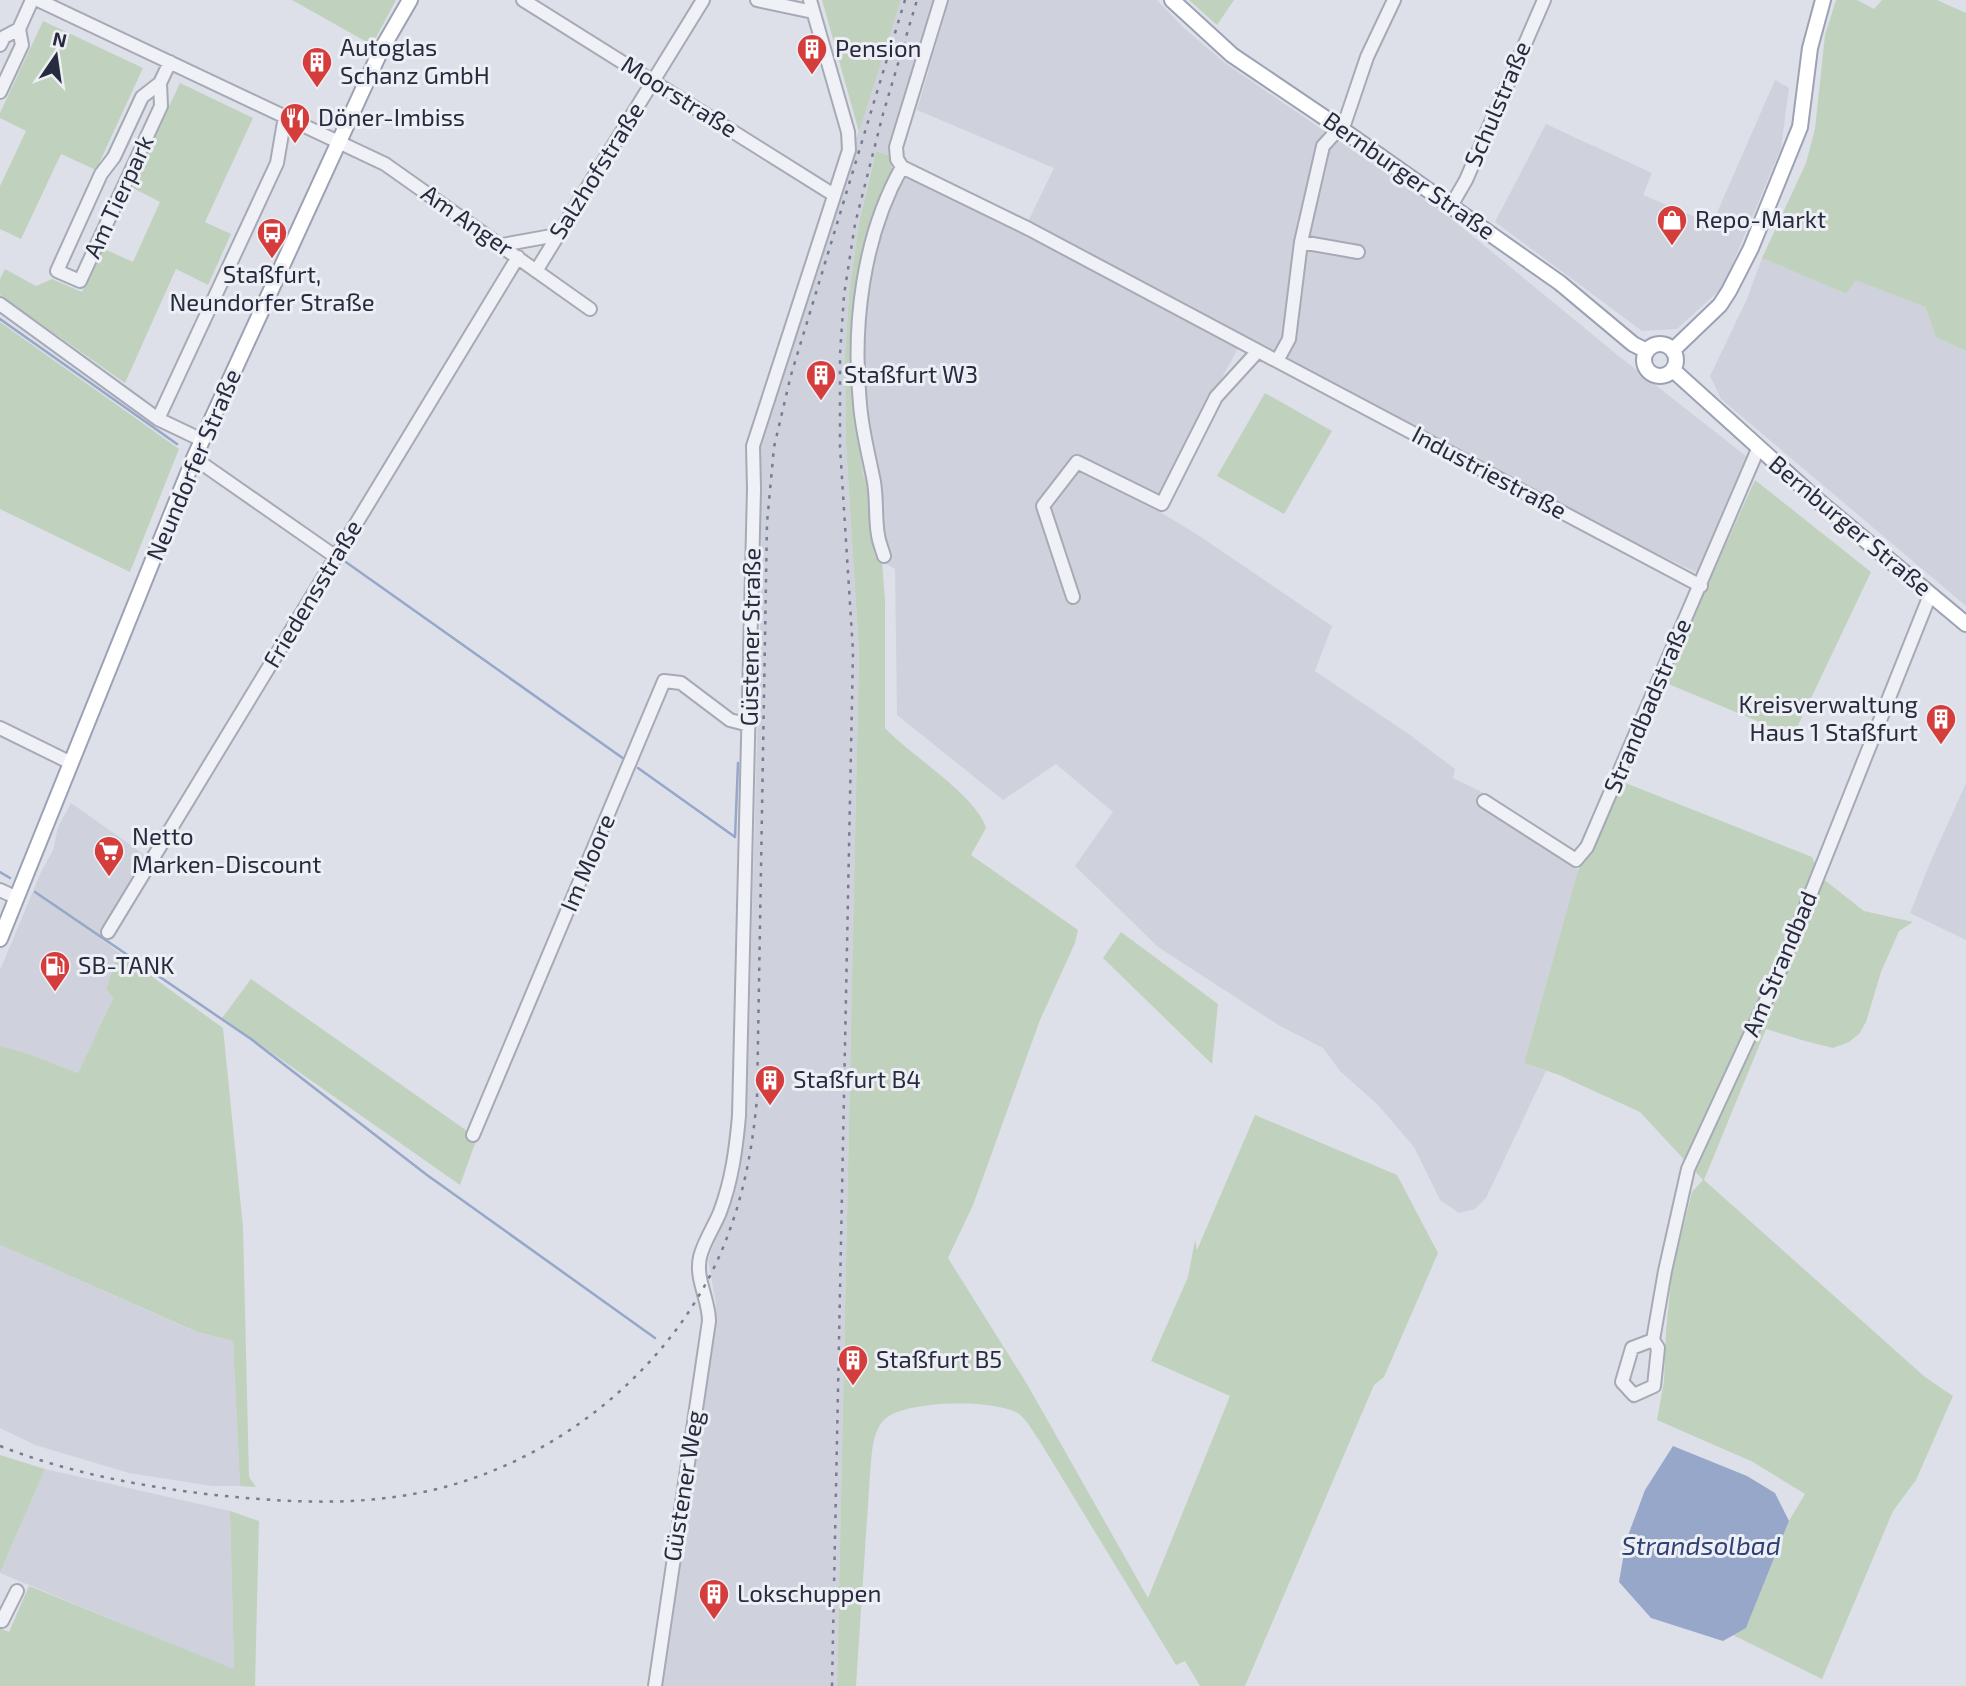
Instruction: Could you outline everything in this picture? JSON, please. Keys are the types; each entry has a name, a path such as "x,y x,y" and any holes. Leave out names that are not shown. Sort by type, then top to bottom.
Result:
{"main road":[{"name":"Neundorfer Straße","path":"0,939 194,458 381,50 410,0"},
{"name":"Bernburger Straße","path":"1172,0 1232,55 1560,283 1633,344 1647,351"},
{"path":"1673,350 1720,305 1751,248 1800,127 1810,48 1823,0"},
{"path":"1660,344 1673,350 1676,362 1673,370 1659,376 1650,372 1645,364 1647,351 1660,344"},
{"name":"Bernburger Straße","path":"1673,370 1759,449 1966,624"}],"street":[{"path":"0,92 22,45 19,29 32,0"},
{"path":"38,0 339,141"},
{"name":"Moorstraße","path":"523,0 834,195"},
{"name":"Salzhofstraße","path":"536,271 703,0"},
{"path":"757,0 812,6"},
{"path":"884,556 878,536 874,483 859,403 861,303 878,218 902,167 897,159 896,148 941,0"},
{"path":"1277,361 1289,339 1301,242 1322,146 1345,122 1367,57 1394,0"},
{"name":"Schulstraße","path":"1449,205 1466,180 1544,0"},
{"name":"Güstener Straße","path":"702,1288 700,1255 730,1181 739,1116 754,489 752,446 849,150 848,132 812,6"},
{"path":"0,45 4,37 19,29"},
{"name":"Am Tierpark","path":"160,83 161,106 80,281 57,271 101,174 114,157 142,97 160,83 170,62"},
{"path":"158,419 277,163 285,116"},
{"name":"Am Anger","path":"339,141 385,164 590,309"},
{"name":"Industriestraße","path":"902,167 1029,229 1700,586"},
{"path":"502,245 557,235"},
{"path":"1301,242 1358,252"},
{"name":"Friedensstraße","path":"108,932 518,257"},
{"path":"0,304 158,419 202,440"},
{"path":"1073,597 1043,506 1077,462 1162,504 1216,397 1258,351"},
{"name":"Strandbadstraße","path":"1484,800 1576,860 1587,847 1759,449"},
{"path":"194,458 336,556"},
{"name":"Am Strandbad","path":"1653,1340 1688,1169 1782,966 1930,594"},
{"name":"Im Moore","path":"473,1135 664,681 681,683 730,720 749,725"},
{"path":"0,728 72,763"},
{"path":"0,890 18,898"},
{"name":"Güstener Weg","path":"655,1686 709,1321 709,1307 702,1288"},
{"path":"0,1620 2,1621 17,1591"}],"shaded area":[{"path":"901,0 936,0 890,156 876,151 870,174 859,223 849,293 845,355 846,445 859,651 837,1686 659,1686 716,1304 708,1260 740,1172 748,1064 762,561 755,450"},
{"path":"949,0 1157,0 1183,27 1225,63 1447,215 1746,456 1697,573 1601,526 1244,337 1152,507 1332,626 1315,671 1455,769 1453,778 1486,794 1485,810 1578,870 1524,1063 1546,1071 1486,1198 1475,1209 1459,1213 1440,1200 1414,1147 1378,1105 1340,1071 1323,1048 1280,1026 1158,947 1075,866 1113,812 1056,764 1003,800 897,715 895,569 875,558 870,501 863,477 855,404 854,353 886,186 905,175 1022,234 1054,168 917,110"},
{"path":"1775,80 1789,88 1781,148 1723,287 1677,329 1642,331 1495,222 1546,124 1652,173 1643,195 1712,224"},
{"path":"1762,258 1846,294 1856,279 1925,307 1936,337 1966,351 1966,606 1721,399 1710,376 1747,299"},
{"path":"1966,783 1966,940 1910,913"},
{"path":"71,803 149,858 101,939 118,952 106,989 113,998 78,1073 0,1046 0,970 53,850 58,827"},
{"path":"0,1245 196,1332 233,1341 240,1486 212,1486 129,1473 35,1445 0,1428"},
{"path":"45,1469 230,1511 234,1670 0,1573"}],"green space":[{"path":"292,0 396,0 372,45"},
{"path":"822,0 901,0 859,132"},
{"path":"1189,0 1234,0 1217,25"},
{"path":"1836,0 1857,0 1874,9 1882,0 1937,0 1966,13 1966,351 1936,337 1925,307 1856,280 1846,294 1762,258 1806,163 1815,129 1825,35"},
{"path":"43,21 143,68 96,170 61,154 21,239 0,229 0,186 26,131 0,118 0,113"},
{"path":"180,83 253,118 205,222 231,234 208,285 176,269 125,383 0,295 0,279 5,269 36,286 52,279 82,292 102,248 133,262 160,202 131,187"},
{"path":"876,151 890,156 893,174 875,216 855,404 863,477 871,484 875,557 882,561 885,601 885,728 956,789 980,816 986,828 971,855 1078,930 1075,943 1040,1020 973,1205 948,1258 1027,1384 1148,1598 1230,1396 1151,1361 1188,1277 1195,1240 1197,1250 1255,1115 1397,1175 1438,1253 1384,1377 1374,1385 1245,1686 1200,1686 1185,1661 1176,1665 1039,1440 1019,1414 990,1405 949,1404 927,1405 893,1414 883,1421 876,1433 870,1474 856,1686 837,1686 859,651 846,445 845,355 849,293 859,223"},
{"path":"0,322 179,449 130,572 0,509"},
{"path":"1265,393 1332,431 1284,514 1217,476"},
{"path":"1755,480 1871,572 1793,736 1666,683"},
{"path":"1623,782 1812,857 1822,878 1864,911 1913,922 1899,931 1881,972 1866,1022 1859,1034 1849,1042 1833,1048 1766,1029 1704,1180 1925,1377 1953,1396 1916,1480 1893,1511 1822,1679 1733,1635 1746,1628 1789,1521 1805,1494 1753,1462 1657,1420 1664,1381 1672,1272 1692,1192 1703,1180 1640,1112 1559,1075 1524,1063 1578,870"},
{"path":"1121,932 1218,1004 1212,1064 1103,958"},
{"path":"118,952 223,1028 243,1227 249,1477 256,1487 240,1486 233,1341 197,1332 0,1245 0,1046 78,1073 113,998 106,989"},
{"path":"251,979 477,1138 460,1185 222,1018"},
{"path":"0,1455 45,1469 0,1573"},
{"path":"230,1511 259,1521 255,1686 0,1686 0,1628 9,1632 29,1586 234,1669"}],"water":[{"name":"Strandsolbad","path":"1673,1446 1747,1476 1775,1493 1789,1521 1746,1628 1723,1641 1651,1618 1619,1582 1626,1541 1645,1490"}],"waterway":[{"path":"0,319 177,444"},
{"path":"343,560 624,759"},
{"path":"638,768 735,837 738,763"},
{"path":"0,872 10,878"},
{"path":"35,892 251,1039 427,1175 655,1338"}],"railway":[{"path":"0,1446 50,1463 127,1482 255,1499 352,1501 401,1496 454,1484 506,1465 555,1439 601,1408 642,1370 677,1328 707,1282 740,1199 751,1149 757,1098 767,523 774,447 791,375 905,0"},
{"path":"832,1686 853,651 840,447 840,354 844,295 855,224 883,114 917,0"}],"place":[{"name":"Pension","path":"812,76"},
{"name":"Autoglas Schanz GmbH","path":"317,89"},
{"name":"Döner-Imbiss","path":"295,145"},
{"name":"Repo-Markt","path":"1672,247"},
{"name":"Staßfurt, Neundorfer Straße","path":"272,260"},
{"name":"Staßfurt W3","path":"821,402"},
{"name":"Kreisverwaltung Haus 1 Staßfurt","path":"1941,746"},
{"name":"Netto Marken-Discount","path":"109,878"},
{"name":"SB-TANK","path":"55,993"},
{"name":"Staßfurt B4","path":"770,1107"},
{"name":"Staßfurt B5","path":"853,1387"},
{"name":"Lokschuppen","path":"714,1621"}]}
